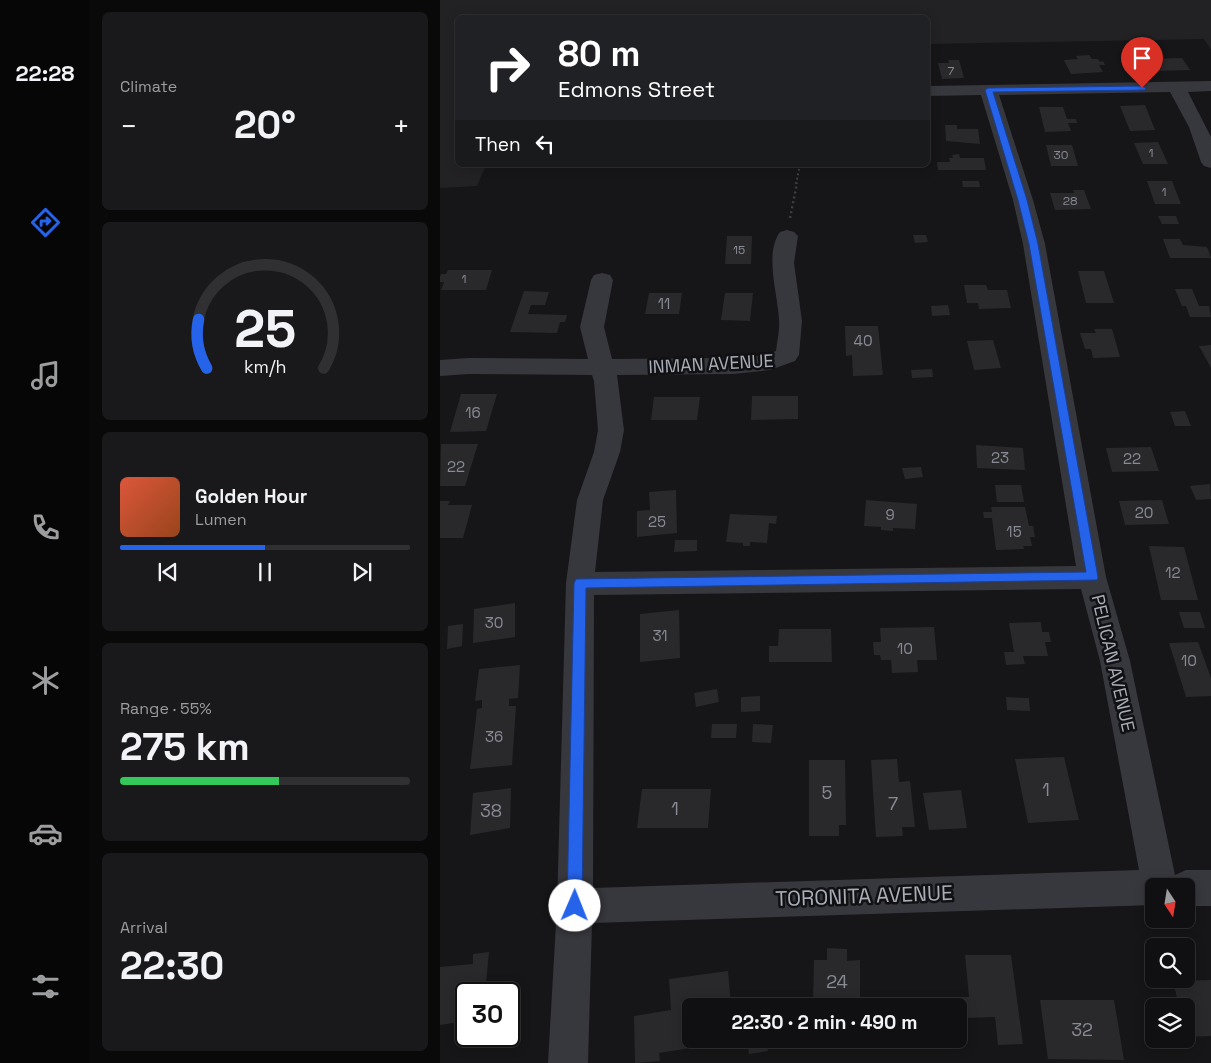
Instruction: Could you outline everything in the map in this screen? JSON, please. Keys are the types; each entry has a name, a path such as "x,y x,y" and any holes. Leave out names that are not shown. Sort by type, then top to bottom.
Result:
{"street":[{"path":"930,90 1177,88 1211,86"},
{"path":"1177,88 1198,127 1211,162"},
{"name":"PELICAN AVENUE","path":"988,90 1023,200 1034,244 1092,577 1114,661 1158,878"},
{"name":"INMAN AVENUE","path":"440,368 468,365 666,369 756,366 785,359 788,350 791,321 783,263 787,236"},
{"path":"568,1063 575,906 580,583 590,500 607,452 611,430 610,407 592,327 602,280"},
{"path":"580,583 1092,577"},
{"name":"TORONITA AVENUE","path":"575,906 1145,887"},
{"path":"1195,888 1211,888"}],"path":[{"path":"787,236 800,167"}],"shaded area":[{"path":"440,0 1211,0 1211,50 1204,39 930,44 930,15 455,15 455,167 485,167 477,186 440,188"}],"building":[{"path":"1089,55 1092,59 1098,59 1100,62 1103,61 1105,65 1099,65 1103,72 1071,74 1064,60 1078,59 1076,56"},
{"path":"1182,58 1190,70 1156,71 1149,59"},
{"path":"948,60 959,60 964,78 942,79 938,63 949,63"},
{"path":"1145,105 1155,130 1130,131 1120,106"},
{"path":"1039,107 1063,107 1067,119 1076,119 1077,123 1068,123 1071,131 1045,132"},
{"path":"945,125 957,125 957,129 978,129 980,144 946,141"},
{"path":"1158,142 1168,164 1143,164 1134,143"},
{"path":"1046,145 1072,145 1078,166 1051,166"},
{"path":"959,154 960,158 984,158 986,170 938,170 937,162 950,162 949,158 953,158 952,155"},
{"path":"962,181 979,181 980,187 963,187"},
{"path":"1147,181 1172,181 1181,204 1155,204"},
{"path":"1073,190 1084,190 1091,209 1055,210 1050,193 1074,193"},
{"path":"1158,216 1176,216 1179,224 1162,224"},
{"path":"913,235 926,235 928,242 915,243"},
{"path":"727,236 752,236 751,264 725,264"},
{"path":"1163,239 1180,239 1183,245 1207,247 1211,258 1170,258"},
{"path":"448,270 492,270 486,290 441,290 444,282 440,282 441,274 446,274"},
{"path":"1078,271 1104,271 1114,303 1086,303"},
{"path":"964,285 986,285 988,290 1007,290 1011,308 979,309 978,303 967,303"},
{"path":"1175,289 1192,289 1199,306 1209,306 1211,317 1190,317 1186,306 1182,306"},
{"path":"524,291 549,292 545,305 531,305 528,314 567,315 565,322 560,322 557,333 510,332"},
{"path":"649,293 682,293 679,314 645,314"},
{"path":"725,293 753,293 750,321 721,320"},
{"path":"948,305 950,315 932,316 931,306"},
{"path":"845,326 878,326 883,375 853,376 852,355 846,356"},
{"path":"1094,329 1112,329 1120,357 1093,358 1091,349 1085,349 1080,333 1096,333"},
{"path":"993,340 1001,368 974,370 967,341"},
{"path":"1211,345 1211,368 1199,346"},
{"path":"932,369 933,377 912,378 911,370"},
{"path":"461,394 497,394 486,431 450,432"},
{"path":"752,396 798,396 798,419 751,420"},
{"path":"654,397 700,397 697,420 651,420"},
{"path":"1185,411 1191,426 1175,426 1170,412"},
{"path":"441,444 478,444 465,486 440,486"},
{"path":"976,445 1023,448 1025,470 977,468"},
{"path":"1151,447 1159,471 1112,472 1106,448"},
{"path":"921,467 923,477 905,479 902,468"},
{"path":"1210,484 1211,499 1196,500 1190,486"},
{"path":"995,485 1021,485 1024,502 997,502"},
{"path":"676,490 677,533 637,537 637,511 650,510 649,492"},
{"path":"866,500 917,504 915,529 893,528 893,531 881,530 881,527 864,526"},
{"path":"1162,500 1169,524 1125,525 1119,501"},
{"path":"440,501 450,501 448,505 472,505 463,538 440,538"},
{"path":"991,507 1025,507 1029,526 1033,526 1035,537 1030,537 1032,546 1023,546 1024,549 996,550 992,518 984,518 983,512 992,512"},
{"path":"730,514 777,516 776,524 769,523 767,543 750,542 750,546 743,546 743,543 726,542"},
{"path":"675,540 697,540 697,551 674,552"},
{"path":"1149,546 1184,547 1198,600 1161,600"},
{"path":"515,603 515,637 473,643 474,609"},
{"path":"679,610 680,658 640,662 640,614"},
{"path":"1179,612 1200,612 1205,628 1184,628"},
{"path":"1041,622 1042,632 1049,632 1051,642 1045,642 1048,656 1023,656 1025,664 1006,665 1004,652 1014,652 1009,623"},
{"path":"463,624 462,646 447,649 448,626"},
{"path":"934,627 937,660 917,660 918,672 892,673 891,660 881,660 880,655 874,655 873,642 881,642 880,628"},
{"path":"779,629 831,629 832,662 769,662 769,646 778,646"},
{"path":"1198,642 1211,678 1211,696 1186,697 1169,643"},
{"path":"520,665 518,698 509,699 509,706 516,706 512,765 470,769 477,709 482,708 482,700 475,701 479,669"},
{"path":"717,689 719,702 696,707 694,693"},
{"path":"760,696 760,711 741,712 741,697"},
{"path":"1006,697 1029,698 1030,711 1007,710"},
{"path":"712,724 737,724 736,738 711,738"},
{"path":"753,724 773,725 771,743 752,742"},
{"path":"1064,757 1079,820 1028,823 1015,759"},
{"path":"897,759 899,782 910,781 915,827 902,827 903,836 876,837 871,760"},
{"path":"809,760 845,760 846,825 839,825 839,836 809,836"},
{"path":"511,788 510,828 470,835 473,793"},
{"path":"642,789 711,789 708,828 637,828"},
{"path":"961,790 967,828 929,830 923,793"},
{"path":"827,948 847,949 847,961 860,960 860,998 813,998 814,960 827,960"},
{"path":"489,952 486,982 455,982 455,1023 440,1025 440,967 473,964 473,954"},
{"path":"965,955 1011,955 1023,1044 998,1045 995,1017 967,1018 967,998 961,997 969,997"},
{"path":"728,971 730,998 682,998 682,1048 691,1048 659,1053 660,1061 635,1063 634,1016 671,1010 669,979"},
{"path":"1195,980 1211,980 1211,1036 1195,1037 1195,998 1177,998 1175,988 1195,988"},
{"path":"1040,1000 1114,1000 1124,1060 1048,1059"},
{"path":"748,1048 768,1048 768,1051 749,1054"}],"route":[{"path":"575,906 580,583 1018,576 1092,577 1034,244 1023,200 988,90 1142,88"}]}
